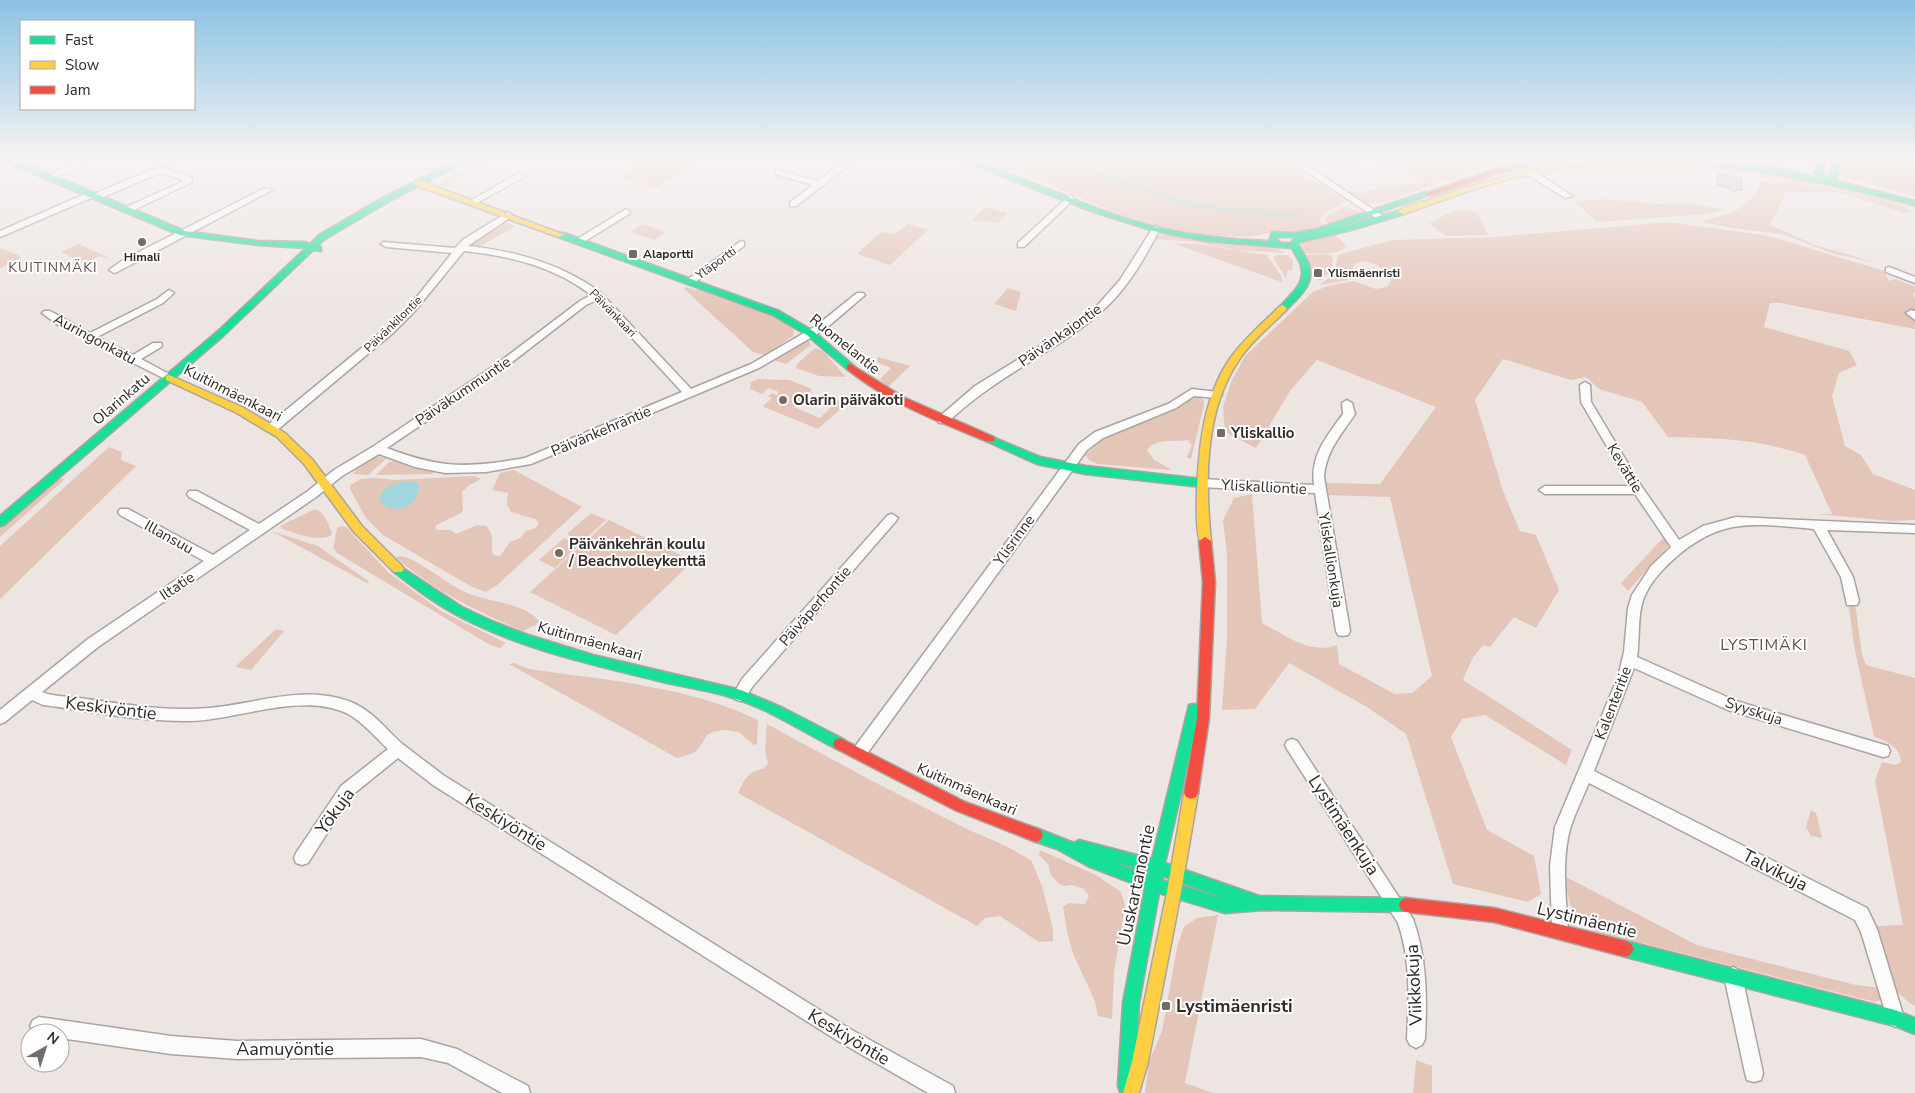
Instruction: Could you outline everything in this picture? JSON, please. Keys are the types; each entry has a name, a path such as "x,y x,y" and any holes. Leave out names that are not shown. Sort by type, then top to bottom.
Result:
{"main road":[{"name":"Olarinkatu","path":"0,522 260,298 290,275 312,248 370,209"},
{"name":"Ruomelantie","path":"490,209 768,309 810,333 875,387 943,420 1023,455 1067,467 1202,483"},
{"path":"1097,209 1156,229 1206,238 1253,238 1278,241 1295,240 1398,209"},
{"path":"1377,215 1394,209"},
{"path":"127,210 183,233 258,243 272,247 312,248"},
{"name":"Uuskartanontie","path":"1132,1093 1174,892 1203,718 1209,582 1204,532 1202,469 1217,395 1224,376 1236,357 1288,303 1300,294 1307,281 1305,265 1295,240"},
{"name":"Uuskartanontie","path":"1278,241 1292,256 1299,274 1297,285 1288,303"},
{"name":"Kuitinmäenkaari","path":"169,378 232,406 272,428 298,450 371,545 402,572 442,600 478,619 565,653 740,695 774,710 960,806 1061,844 1093,861 1153,884"},
{"name":"Uuskartanontie","path":"1125,1093 1131,1003 1156,868 1192,715 1203,687"},
{"name":"Kuitinmäenkaari","path":"1061,844 1097,850 1156,868"},
{"name":"Lystimäentie","path":"1156,868 1262,904"},
{"name":"Lystimäentie","path":"1153,884 1174,892 1225,906 1262,904 1396,904 1494,915 1896,1018 1915,1026"},
{"name":"Lystimäentie","path":"1896,1018 1915,1017"}],"street":[{"path":"0,234 61,209"},
{"path":"114,270 126,262 230,209"},
{"path":"1021,245 1059,209"},
{"path":"1368,209 1377,215"},
{"path":"579,241 626,212"},
{"name":"Päivänkilontie","path":"272,428 390,330 411,310 459,250 473,236 508,216"},
{"name":"Päivänkajontie","path":"943,420 965,399 1076,327 1098,310 1121,285 1156,229"},
{"name":"Päivänkaari","path":"386,244 514,256 566,274 598,295 689,393"},
{"name":"Yläportti","path":"691,281 741,244"},
{"path":"1915,273 1894,272 1915,280"},
{"path":"90,337 160,301 169,293"},
{"name":"Päiväkummuntie","path":"325,483 498,368 583,302 598,295"},
{"name":"Päivänkehräntie","path":"378,449 420,465 439,468 470,469 517,463 556,450 755,366 826,325 860,295"},
{"name":"Auringonkatu","path":"47,313 169,378"},
{"path":"133,360 157,345"},
{"name":"Kevättie","path":"1585,385 1586,402 1638,490 1677,547"},
{"name":"Ylisrinne","path":"859,753 1083,447 1100,435 1172,406 1192,392 1217,395"},
{"name":"Yliskalliontie","path":"1202,483 1320,489 1318,475 1321,455 1326,444 1349,414 1347,403"},
{"name":"Iltatie","path":"0,718 93,643 260,530 325,483"},
{"name":"Yliskallionkuja","path":"1320,489 1343,631"},
{"path":"1545,490 1638,490"},
{"path":"193,494 260,530"},
{"name":"Illansuu","path":"124,512 214,561"},
{"name":"Päiväperhontie","path":"740,695 747,683 892,518"},
{"name":"Kalenteritie","path":"1560,931 1558,867 1563,826 1630,660 1634,614 1638,596 1648,580 1677,547 1713,526 1735,521 1915,529"},
{"path":"1818,525 1848,577 1852,601"},
{"name":"Syyskuja","path":"1630,660 1733,706 1883,751"},
{"name":"Keskiyöntie","path":"31,693 43,699 190,716 218,714 287,701 333,703 360,713 398,749 445,784 844,1035 942,1092"},
{"name":"Lystimäenkuja","path":"1292,745 1396,904"},
{"name":"Yökuja","path":"302,858 346,791 398,749"},
{"name":"Talvikuja","path":"1592,777 1861,914 1869,929 1896,1018"},
{"name":"Viikkokuja","path":"1396,904 1405,919 1414,943 1417,976 1416,1039"},
{"path":"1733,976 1754,1073"},
{"name":"Aamuyöntie","path":"70,1030 172,1045 237,1050 421,1048 451,1055 521,1093"}],"shaded area":[{"path":"984,209 993,209 1008,213 998,223 972,220"},
{"path":"1106,209 1332,209 1324,213 1320,221 1325,226 1298,231 1278,231 1251,237 1209,235 1158,227"},
{"path":"1340,209 1351,209 1360,212 1329,225 1325,219 1331,213"},
{"path":"1583,209 1726,210 1705,214 1597,222"},
{"path":"1738,209 1778,209 1770,225 1815,245 1877,263 1835,254 1782,234 1705,223 1704,220"},
{"path":"1892,209 1907,209 1912,212 1904,213"},
{"path":"1463,210 1477,213 1488,235 1446,236 1430,223 1442,216"},
{"path":"505,222 515,226 479,247 470,245 474,238"},
{"path":"1669,222 1769,236 1884,271 1889,281 1896,279 1915,287 1915,293 1913,292 1915,300 1915,329 1780,303 1770,303 1764,327 1849,351 1857,365 1839,373 1832,396 1845,446 1861,455 1873,474 1915,490 1915,520 1891,521 1818,514 1832,514 1805,455 1754,443 1721,439 1668,437 1642,402 1599,389 1586,377 1571,380 1503,359 1475,400 1503,491 1520,531 1536,535 1559,590 1536,628 1514,617 1490,647 1483,645 1473,657 1463,680 1572,750 1566,765 1485,715 1462,719 1451,737 1487,830 1534,856 1541,894 1528,902 1453,884 1406,734 1367,707 1289,663 1255,709 1222,710 1227,638 1227,555 1223,520 1234,498 1252,494 1262,623 1298,643 1308,646 1317,648 1337,645 1339,664 1395,694 1412,693 1432,676 1390,497 1327,495 1324,476 1327,483 1380,484 1436,407 1317,360 1290,391 1256,448 1225,432 1223,406 1232,380 1245,356 1313,292 1328,286 1354,281 1376,289 1387,287 1391,281 1381,268 1365,261 1354,264 1351,277 1348,280 1319,285 1334,274 1338,256 1341,254 1392,240 1495,237"},
{"path":"642,224 666,232 654,240 631,232"},
{"path":"908,224 928,230 890,265 857,254 881,232 895,234"},
{"path":"1166,234 1273,246 1285,253 1238,250 1196,242 1156,239 1158,236"},
{"path":"1335,235 1344,243 1345,248 1341,251 1319,254 1303,253 1300,245 1302,243"},
{"path":"93,237 79,244 111,259 100,256 88,261 89,263 84,263 61,252"},
{"path":"1175,244 1199,244 1267,255 1281,276 1282,282"},
{"path":"0,248 18,255 21,258 0,268"},
{"path":"1276,255 1288,255 1293,261 1292,270 1288,270 1286,278 1273,258"},
{"path":"1304,255 1331,255 1333,259 1329,272 1319,281 1317,280 1319,272 1313,270"},
{"path":"686,287 696,290 700,289 762,310 794,330 793,336 767,354 763,355 753,352 684,289"},
{"path":"1008,288 1021,292 1016,311 994,304"},
{"path":"802,341 809,341 811,345 786,364 773,360"},
{"path":"815,348 823,351 846,377 819,376 796,368 797,364"},
{"path":"878,357 910,366 888,387 880,379 891,368 877,362"},
{"path":"758,379 789,380 810,388 812,390 794,407 820,418 838,400 843,407 818,429 764,407 772,398 768,396 772,393 777,395 779,392 768,388 762,394 750,389 751,384 749,383"},
{"path":"1195,397 1200,397 1204,401 1204,405 1191,459 1187,457 1192,445 1188,440 1160,442 1147,450 1154,460 1170,470 1097,464 1089,460 1085,455 1103,439 1161,415"},
{"path":"109,447 122,452 121,460 136,466 0,599 0,546"},
{"path":"377,456 387,458 368,475 353,474 359,466"},
{"path":"393,461 416,469 433,470 433,474 376,475 389,462"},
{"path":"514,470 582,507 496,586 486,592 472,587 383,535 366,518 350,489 350,485 361,479 395,480 475,476 481,479 468,486 462,492 463,510 461,513 435,526 437,530 450,530 456,534 477,525 486,526 492,536 493,555 500,556 510,542 520,538 526,531 536,528 539,523 535,519 511,512 507,504 508,493 492,490 500,473"},
{"path":"60,478 65,479 0,537 0,527"},
{"path":"315,509 324,516 328,523 332,534 327,537 308,537 282,529 280,526"},
{"path":"591,513 606,520 582,542 567,534"},
{"path":"609,520 693,561 616,635 530,592"},
{"path":"346,527 389,573 441,611 506,643 500,648 490,645 337,553 333,547 337,528"},
{"path":"271,531 318,546 368,581 369,584"},
{"name":"Päivänkehrän koulu / Beachvolleykenttä","path":"564,538 579,545 555,568 539,560"},
{"path":"1663,538 1673,541 1628,591 1621,583"},
{"path":"400,556 414,561 467,593 525,610 539,621 523,631 489,616 441,590 410,570 396,558"},
{"path":"1848,600 1855,602 1862,655 1866,665 1915,678 1915,1006 1894,989 1876,926 1903,925 1875,781 1882,762 1895,765 1901,762 1898,752 1892,745 1874,737 1854,646"},
{"path":"276,629 284,631 251,670 235,667"},
{"path":"514,663 529,669 616,681 675,692 731,708 758,720 757,744 754,745 739,732 725,730 713,732 707,735 694,753 677,758 509,664"},
{"path":"767,724 874,782 1031,860 1042,886 1053,929 1053,941 1039,942 1000,916 985,918 977,926 738,793 750,774 763,769 768,764 765,749"},
{"path":"1811,810 1816,813 1822,838 1811,836 1806,827"},
{"path":"1040,850 1096,875 1121,892 1125,906 1114,972 1112,1019 1098,1016 1092,993 1073,952 1066,926 1063,907 1069,903 1085,904 1089,896 1084,889 1072,885 1065,886 1059,884 1051,875 1048,864 1039,855"},
{"path":"1564,876 1697,945 1856,985 1882,988 1883,995 1880,1000 1875,1002 1594,931 1586,927 1575,915 1569,901"},
{"path":"1218,915 1185,1083 1213,1093 1145,1093 1149,1062 1162,1031 1177,947 1184,927 1197,918"},
{"path":"1416,1060 1432,1066 1432,1093 1413,1093"}],"water":[{"path":"415,481 419,484 418,493 415,499 403,508 390,508 379,499 385,490 394,484"}],"waterway":[{"path":"1216,209 1245,213 1301,215"}],"traffic: fast":[{"path":"125,209 183,233 258,243 304,244 318,249"},
{"path":"0,522 220,334 322,237 370,209"},
{"path":"1094,209 1157,230 1207,239 1275,244"},
{"path":"1383,209 1318,231 1293,235 1275,234 1272,240 1279,245 1293,246 1297,240 1352,227 1401,212"},
{"path":"561,235 776,313 810,333 850,367"},
{"path":"1283,308 1305,283 1306,270 1295,245"},
{"path":"990,439 1037,460 1086,470 1202,483"},
{"path":"398,569 427,591 458,610 524,639 593,660 741,695 779,712 840,744"},
{"path":"1126,1086 1131,1003 1140,949 1163,839 1194,709"},
{"path":"1036,835 1061,844 1093,861 1174,892 1225,906 1262,903 1406,905"},
{"path":"1079,847 1145,863 1254,901"},
{"path":"1626,949 1895,1018 1915,1026"}],"traffic: slow":[{"path":"490,209 561,235"},
{"path":"1401,212 1410,209"},
{"path":"1205,541 1203,471 1209,421 1216,398 1224,377 1235,358 1252,338 1283,308"},
{"path":"169,378 255,418 291,443 324,482 358,529 398,569"},
{"path":"1131,1093 1140,1062 1174,892 1191,793"}],"traffic: jam":[{"path":"850,367 899,400 990,439"},
{"path":"1191,793 1203,718 1209,582 1205,541"},
{"path":"840,744 960,806 1036,835"},
{"path":"1406,905 1494,915 1626,949"}],"place":[{"name":"Himali","path":"142,242"},
{"name":"Alaportti","path":"633,254"},
{"name":"Ylismäenristi","path":"1318,273"},
{"name":"Olarin päiväkoti","path":"783,400"},
{"name":"Yliskallio","path":"1221,433"},
{"name":"Päivänkehrän koulu / Beachvolleykenttä","path":"559,553"},
{"name":"Lystimäenristi","path":"1166,1006"}],"district":[{"name":"KUITINMÄKI","path":"53,267"},
{"name":"LYSTIMÄKI","path":"1764,644"}]}
